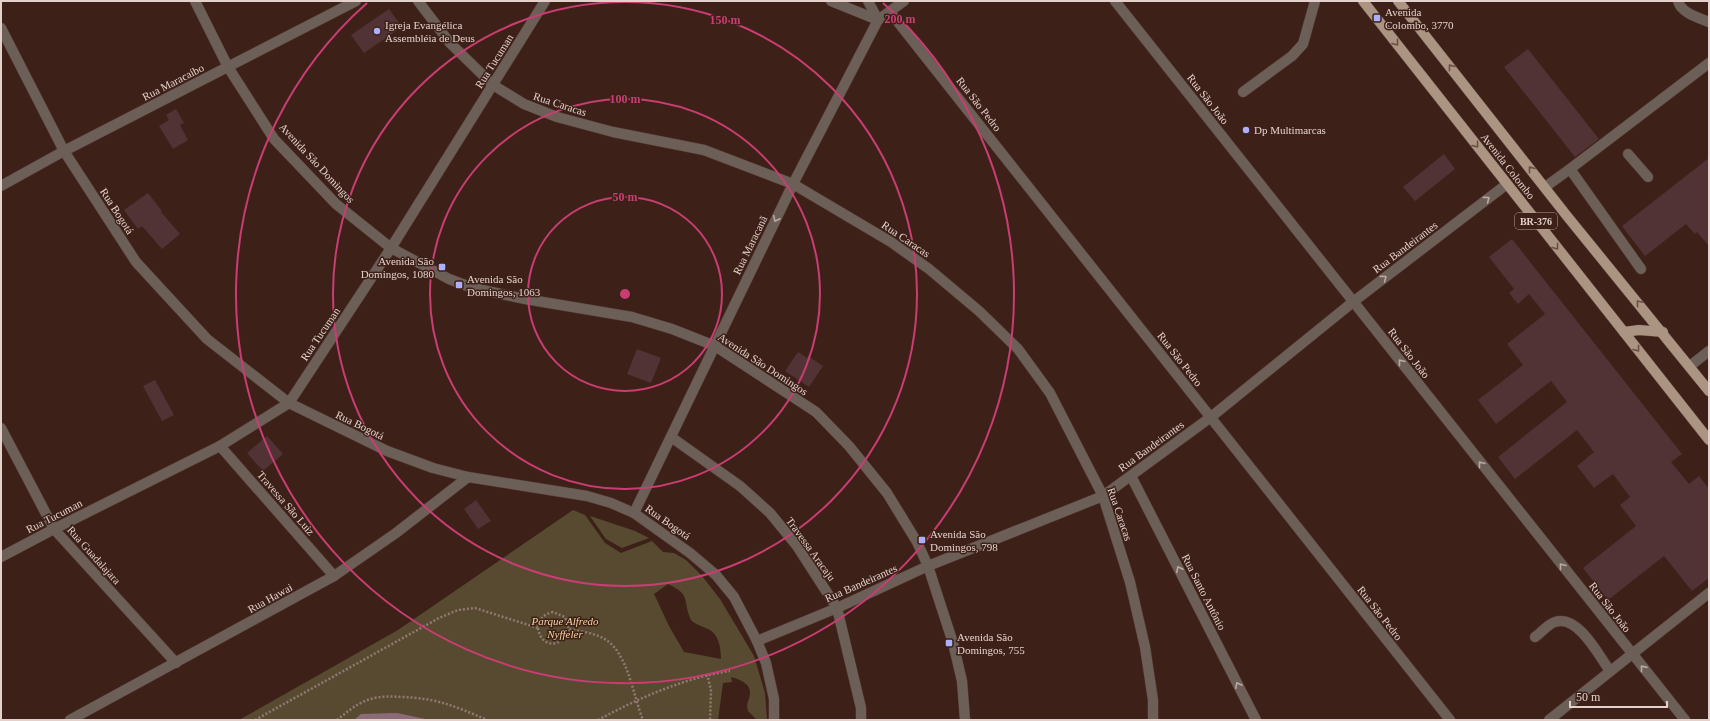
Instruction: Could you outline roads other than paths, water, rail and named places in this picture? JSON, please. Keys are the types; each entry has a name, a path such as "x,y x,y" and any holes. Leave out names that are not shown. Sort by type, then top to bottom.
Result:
{"main road":[{"name":"Avenida Colombo","path":"1363,1 1709,440"},
{"name":"Avenida Colombo","path":"1398,1 1709,391"},
{"path":"1624,332 1640,330 1663,332"}],"street":[{"name":"Avenida São Domingos","path":"195,1 228,67 274,139 336,204 391,248 449,279 473,288 525,299 632,317 672,329 715,346 816,412 849,446 887,493 917,542 928,566 953,643 962,680 965,720"},
{"name":"Rua Maracaibo","path":"1,186 64,151 356,1"},
{"name":"Rua Caracas","path":"418,1 450,43 493,85 524,104 557,117 613,132 704,150 793,184 891,242 929,269 979,312 1018,349 1050,393 1103,496 1130,582 1145,647 1153,720"},
{"name":"Rua Tucuman","path":"1,557 220,446 289,403 391,248 545,1"},
{"path":"868,1 878,20"},
{"name":"Rua Maracanã","path":"634,513 793,184 878,20 904,1"},
{"name":"Rua São João","path":"1115,1 1685,720"},
{"path":"1243,92 1292,56 1303,44 1315,1"},
{"path":"1678,1 1679,5 1687,12 1709,22"},
{"path":"837,2 878,20"},
{"name":"Rua São Pedro","path":"890,12 1450,720"},
{"name":"Rua Bogotá","path":"1,28 64,151 136,262 174,305 207,339 289,403 387,451 433,468 468,477 588,496 611,503 634,513 690,553 716,575 734,596 757,641 766,663 774,699 774,720"},
{"path":"1545,187 1709,63"},
{"path":"1628,154 1648,177"},
{"path":"1570,169 1641,269"},
{"name":"Rua Bandeirantes","path":"757,641 837,608 928,566 1103,496 1211,417 1353,302 1507,184"},
{"path":"1690,366 1709,351"},
{"name":"Rua Guadalajara","path":"1,428 54,529 176,664"},
{"name":"Travessa Aracaju","path":"671,437 740,486 770,513 797,546 837,608 861,708 861,720"},
{"name":"Travessa São Luiz","path":"220,446 334,576"},
{"name":"Rua Santo Antônio","path":"1131,476 1256,720"},
{"name":"Rua Hawai","path":"70,720 176,664 334,576 396,533 468,477"},
{"path":"1549,720 1709,593"},
{"path":"1535,637 1555,622 1566,621 1578,627 1610,671"}],"place":[{"name":"Avenida Colombo, 3770","path":"1377,18"},
{"name":"Igreja Evangélica Assembléia de Deus","path":"377,31"},
{"name":"Dp Multimarcas","path":"1246,130"},
{"name":"Avenida São Domingos, 1080","path":"442,267"},
{"name":"Avenida São Domingos, 1063","path":"459,285"},
{"name":"Avenida São Domingos, 798","path":"922,540"},
{"name":"Avenida São Domingos, 755","path":"949,643"}],"park label":[{"name":"Parque Alfredo Nyffeler","path":"565,627"}]}
